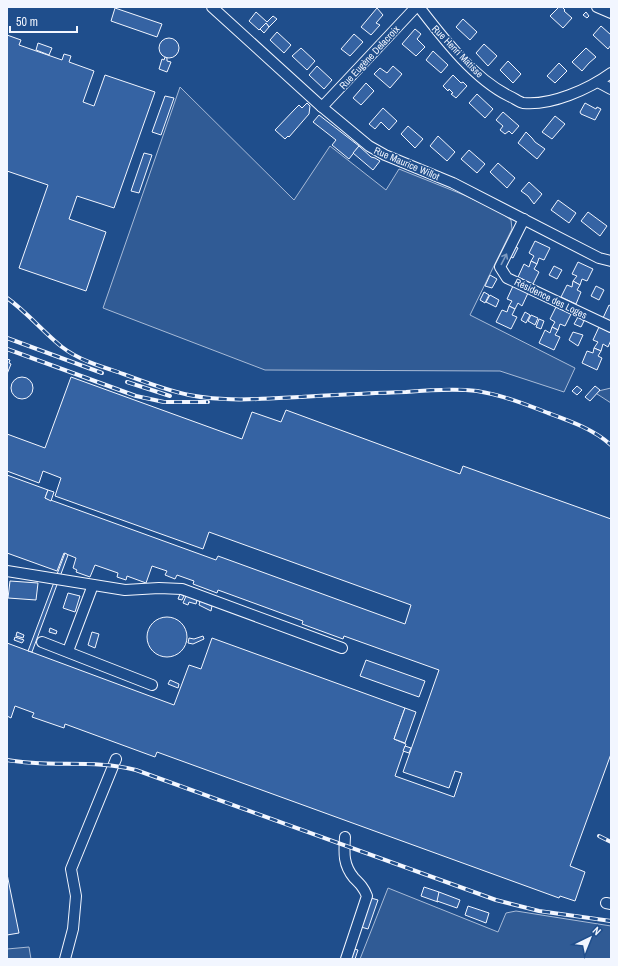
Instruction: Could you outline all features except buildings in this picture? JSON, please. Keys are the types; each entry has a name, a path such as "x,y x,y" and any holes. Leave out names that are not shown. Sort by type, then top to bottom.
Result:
{"street":[{"name":"Rue Maurice Willot","path":"212,7 322,107 369,146 385,155 453,183 599,258 611,261"},
{"name":"Rue Eugène Delacroix","path":"322,107 417,7"},
{"name":"Rue Henri Matisse","path":"417,7 443,38 476,72 500,92 522,102 540,103 570,95 598,82 611,73"},
{"path":"597,7 611,12"},
{"path":"598,82 611,89"},
{"name":"Résidence des Loges","path":"524,219 500,267 507,278 611,327"},
{"path":"599,258 611,265"},
{"path":"7,571 125,590 159,588 182,589 342,648"},
{"path":"68,651 93,585"},
{"path":"42,642 152,685"},
{"path":"65,959 73,929 76,896 71,869 116,759"},
{"path":"345,837 345,860 354,877 365,890 367,896 346,959"}],"shaded area":[{"path":"180,87 294,200 330,146 386,190 399,169 464,195 500,212 511,220 512,229 470,315 575,368 564,392 500,371 265,370 103,308"},
{"path":"611,388 611,403 594,392"},
{"path":"388,888 498,932 506,913 516,911 611,926 611,959 360,959"},
{"path":"29,947 31,959 7,959 7,949"}],"railway":[{"path":"7,298 62,347 75,356 96,365 180,393 216,399 271,399 442,390 477,391 513,400 573,422 597,434 611,445"},
{"path":"7,338 102,373"},
{"path":"7,349 136,396 164,402 208,402"},
{"path":"127,382 170,396"},
{"path":"7,760 39,763 104,765 136,770 496,900 539,911 611,921"},
{"path":"599,836 611,842"}]}
